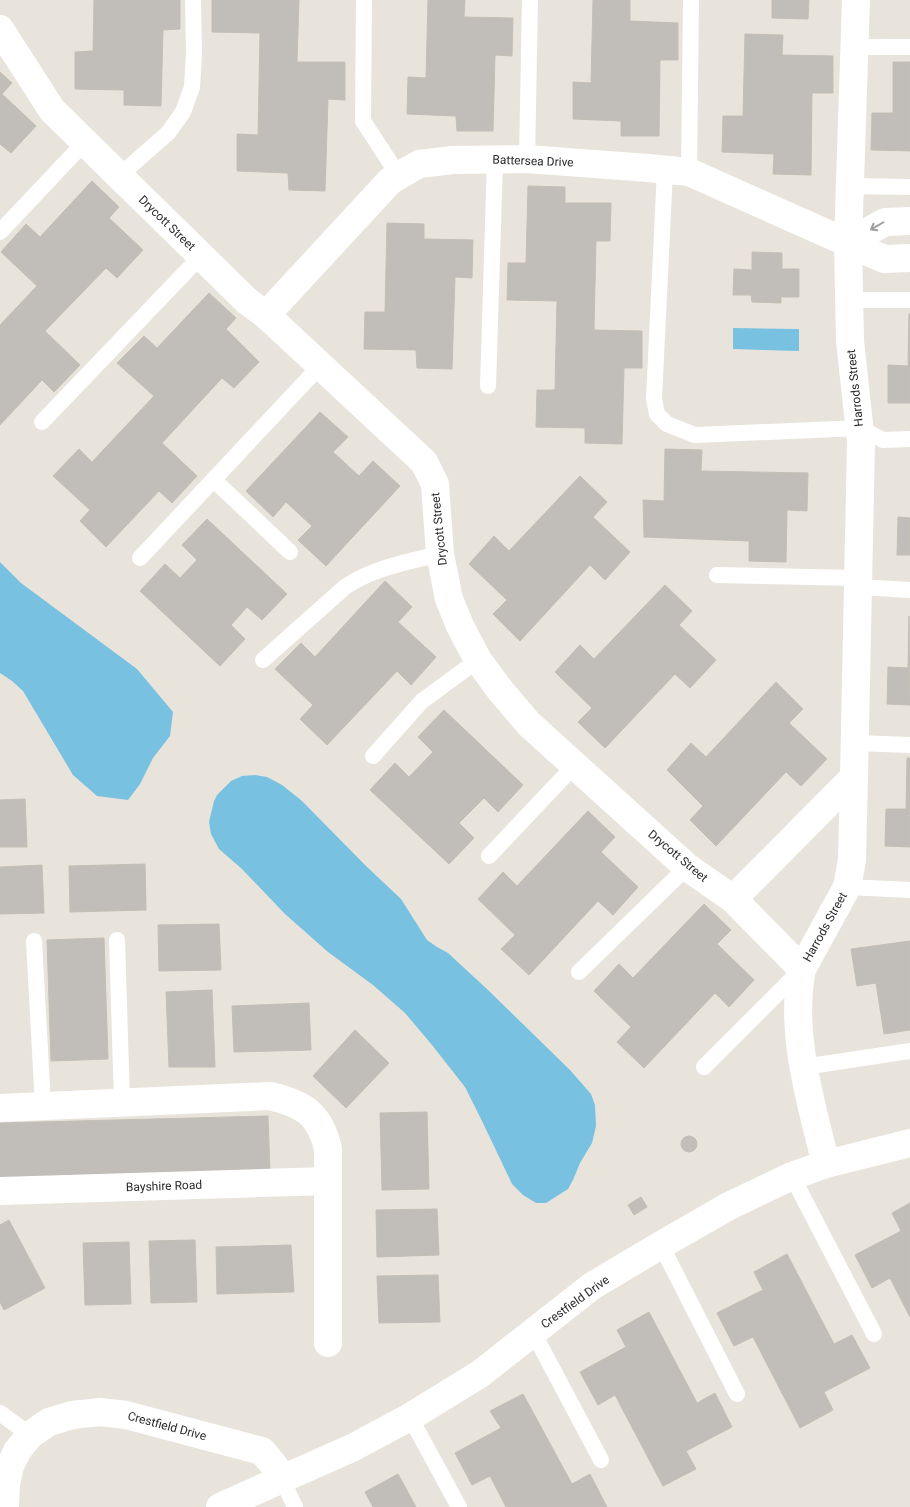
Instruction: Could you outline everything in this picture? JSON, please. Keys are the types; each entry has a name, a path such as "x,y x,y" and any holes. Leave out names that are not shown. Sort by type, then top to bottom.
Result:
{"street":[{"name":"Harrods Street","path":"826,1164 806,1084 798,1016 799,984 802,969 847,887 852,860 861,442 850,342 848,243 856,0"},
{"name":"Drycott Street","path":"0,29 52,110 84,143 247,301 266,315 424,462 435,484 440,554 449,599 460,626 478,660 529,724 687,867 733,899 802,969"},
{"name":"Battersea Drive","path":"266,315 390,181 419,164 453,160 527,159 677,171 884,259 910,258"},
{"path":"848,243 885,222 910,221"},
{"path":"733,899 854,776"},
{"path":"0,1108 270,1096 289,1100 300,1106 316,1120 322,1129 328,1149 328,1343"},
{"name":"Crestfield Drive","path":"220,1507 352,1448 410,1417 480,1374 592,1286 729,1206 792,1176 826,1164 910,1143"},
{"name":"Bayshire Road","path":"0,1191 328,1181"},
{"name":"Crestfield Drive","path":"4,1507 10,1466 17,1451 30,1435 49,1422 100,1412 126,1414 262,1451 282,1479"}],"lane":[{"path":"119,176 168,133 183,112 192,87 194,54 193,0"},
{"path":"364,0 363,121 399,176"},
{"path":"527,159 530,0"},
{"path":"691,0 677,171 654,399 658,414 667,424 696,435 860,428 883,440 910,439"},
{"path":"854,47 910,47"},
{"path":"0,232 84,143"},
{"path":"488,386 495,160"},
{"path":"850,186 910,188"},
{"path":"42,422 201,256"},
{"path":"849,300 910,300"},
{"path":"140,558 320,366"},
{"path":"214,480 290,552"},
{"path":"263,660 345,586 360,577 413,560 440,554"},
{"path":"717,575 858,582 910,590"},
{"path":"373,756 422,702 478,660"},
{"path":"855,743 910,745"},
{"path":"489,856 574,766"},
{"path":"580,972 687,867"},
{"path":"847,887 910,890"},
{"path":"117,940 122,1103"},
{"path":"34,941 43,1106"},
{"path":"704,1067 802,969"},
{"path":"804,1067 910,1051"},
{"path":"792,1176 874,1334"},
{"path":"661,1245 737,1394"},
{"path":"533,1332 602,1460"},
{"path":"0,1413 30,1435"},
{"path":"410,1417 459,1507"},
{"path":"282,1479 295,1507"}],"water":[{"path":"733,328 799,329 799,351 733,349"},
{"path":"0,562 21,583 137,669 173,712 170,736 153,758 140,784 128,800 97,796 73,775 23,691 0,673"},
{"path":"255,775 267,777 282,785 302,801 401,899 427,940 448,953 488,990 570,1070 591,1094 595,1105 596,1126 592,1143 568,1189 546,1203 536,1203 523,1195 512,1184 465,1087 405,1013 373,985 328,952 285,914 242,869 219,849 211,834 209,822 214,801 217,795 231,781 242,776"}],"building":[{"path":"94,0 180,0 180,29 163,30 161,106 124,105 124,90 75,89 75,52 93,51"},
{"path":"212,0 299,0 297,62 345,62 345,100 328,99 325,191 289,190 288,173 237,171 237,134 258,135 260,33 212,32"},
{"path":"428,0 465,0 464,17 513,18 512,56 495,55 493,131 457,131 456,116 407,114 408,77 426,78"},
{"path":"593,0 630,0 630,21 678,23 678,60 660,60 659,136 621,136 621,121 573,119 573,82 591,83"},
{"path":"772,0 809,0 808,19 772,18"},
{"path":"745,34 783,35 782,55 833,56 833,93 812,93 811,175 773,174 774,154 722,152 723,116 743,116"},
{"path":"893,62 910,62 910,151 871,150 872,113 893,113"},
{"path":"0,72 12,83 2,94 36,126 11,153 0,144"},
{"path":"92,181 119,207 109,218 143,250 117,278 106,268 45,331 80,365 54,392 42,380 0,425 0,325 37,286 1,252 26,224 40,237"},
{"path":"528,186 565,187 565,203 611,203 610,241 596,241 594,330 642,331 642,368 624,368 622,444 585,443 585,428 536,427 537,390 555,390 557,301 507,300 508,263 526,263"},
{"path":"387,223 424,224 424,239 473,240 472,278 455,277 452,369 417,368 416,350 364,349 365,312 385,312"},
{"path":"752,252 782,253 782,269 799,269 799,297 781,297 781,303 752,302 751,295 733,295 734,269 752,270"},
{"path":"209,293 236,318 226,329 259,362 234,388 222,378 162,443 197,476 172,503 159,491 106,547 80,521 90,510 53,476 79,449 92,462 154,396 117,363 144,336 157,348"},
{"path":"909,314 910,403 888,403 888,365 908,366"},
{"path":"320,412 348,437 333,452 359,476 373,461 400,486 326,566 298,540 312,526 286,502 273,517 246,491"},
{"path":"665,449 702,450 701,471 808,473 807,511 787,510 786,562 749,561 749,541 644,537 643,500 664,501"},
{"path":"580,476 607,502 593,517 630,552 605,580 590,565 520,641 493,614 507,600 469,564 494,536 509,551"},
{"path":"898,517 910,518 910,555 897,555"},
{"path":"207,519 287,594 262,620 247,607 231,625 245,639 220,666 140,591 165,564 180,578 197,560 182,545"},
{"path":"385,581 412,607 398,622 436,657 411,685 397,671 327,745 300,719 313,705 275,669 301,643 315,657"},
{"path":"665,585 692,611 679,625 716,660 690,688 675,674 605,748 578,722 592,708 555,672 580,645 594,659"},
{"path":"909,616 910,705 887,704 888,667 908,668"},
{"path":"776,682 803,709 789,723 827,759 801,786 786,772 716,846 690,820 703,806 667,770 691,743 706,757"},
{"path":"444,710 523,785 498,812 484,798 459,823 474,838 449,864 370,790 395,763 409,777 433,752 418,737"},
{"path":"907,758 910,758 910,847 885,846 886,809 906,809"},
{"path":"25,799 27,847 0,847 0,800"},
{"path":"588,811 615,837 601,852 638,887 613,915 598,901 529,975 501,949 515,935 478,899 503,872 517,886"},
{"path":"145,864 146,910 70,912 69,866"},
{"path":"42,865 44,913 0,914 0,867"},
{"path":"704,904 731,930 717,944 754,980 729,1007 715,993 644,1068 617,1042 631,1027 594,991 619,964 633,978"},
{"path":"219,924 221,970 159,971 158,925"},
{"path":"104,938 108,1059 51,1061 47,940"},
{"path":"910,941 910,1030 884,1034 876,983 857,986 851,949"},
{"path":"212,990 215,1067 169,1067 166,992"},
{"path":"309,1003 311,1050 234,1052 232,1006"},
{"path":"355,1030 389,1063 346,1108 313,1076"},
{"path":"427,1112 429,1189 382,1190 380,1113"},
{"path":"268,1116 270,1173 0,1180 0,1123"},
{"path":"686,1136 692,1136 697,1141 695,1150 686,1152 681,1147 681,1141"},
{"path":"641,1197 647,1207 634,1215 628,1205"},
{"path":"910,1203 910,1317 890,1278 872,1288 855,1255 901,1231 892,1213"},
{"path":"437,1209 439,1255 377,1257 376,1210"},
{"path":"9,1220 45,1288 4,1310 0,1302 0,1225"},
{"path":"195,1240 197,1302 151,1303 149,1241"},
{"path":"129,1242 131,1304 85,1305 83,1243"},
{"path":"291,1245 294,1292 217,1294 216,1247"},
{"path":"787,1254 834,1344 852,1335 870,1368 824,1392 833,1410 800,1428 753,1337 734,1346 717,1313 763,1290 754,1272"},
{"path":"438,1275 440,1322 379,1323 377,1276"},
{"path":"649,1312 697,1403 715,1393 732,1427 686,1451 696,1469 663,1486 615,1395 598,1405 580,1372 626,1347 617,1330"},
{"path":"523,1394 572,1484 590,1474 607,1507 506,1507 490,1476 472,1485 455,1453 501,1428 490,1411"},
{"path":"398,1474 416,1507 373,1507 365,1492"}]}
